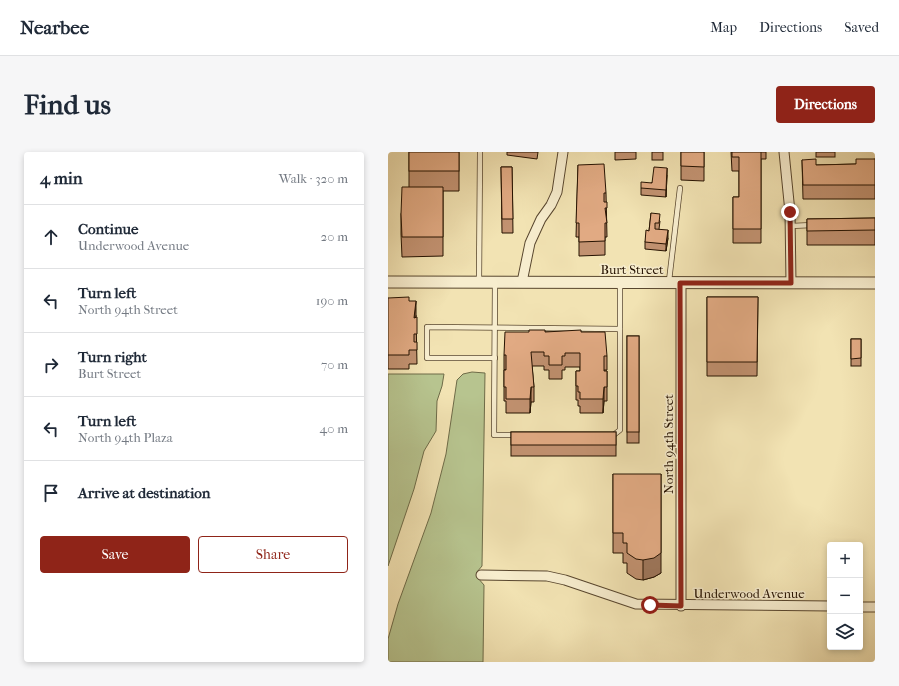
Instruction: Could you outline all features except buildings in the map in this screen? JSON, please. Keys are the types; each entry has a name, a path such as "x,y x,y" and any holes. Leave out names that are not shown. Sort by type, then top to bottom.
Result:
{"street":[{"path":"522,282 530,243 541,219 552,204 557,192 563,152"},
{"path":"784,152 791,226 791,283"},
{"name":"Burt Street","path":"388,282 875,283"},
{"name":"North 94th Street","path":"675,283 681,606"},
{"name":"Underwood Avenue","path":"481,575 547,576 565,580 630,603 681,606 827,606"},
{"path":"863,607 875,607"}],"lane":[{"path":"480,152 480,282"},
{"path":"675,283 680,188"},
{"path":"791,226 821,225"},
{"path":"495,282 494,435 525,436"},
{"path":"603,438 610,438 620,430 620,283"},
{"path":"495,358 428,358 428,327 620,329"}],"green space":[{"path":"472,372 485,373 482,566 477,572 477,577 484,585 483,662 388,662 388,639 398,604 431,513 446,454 457,380 463,374"},
{"path":"388,374 444,374 437,401 436,431 424,451 414,489 388,566"}],"route":[{"path":"650,605 681,606 680,283 791,283 790,212"}]}
